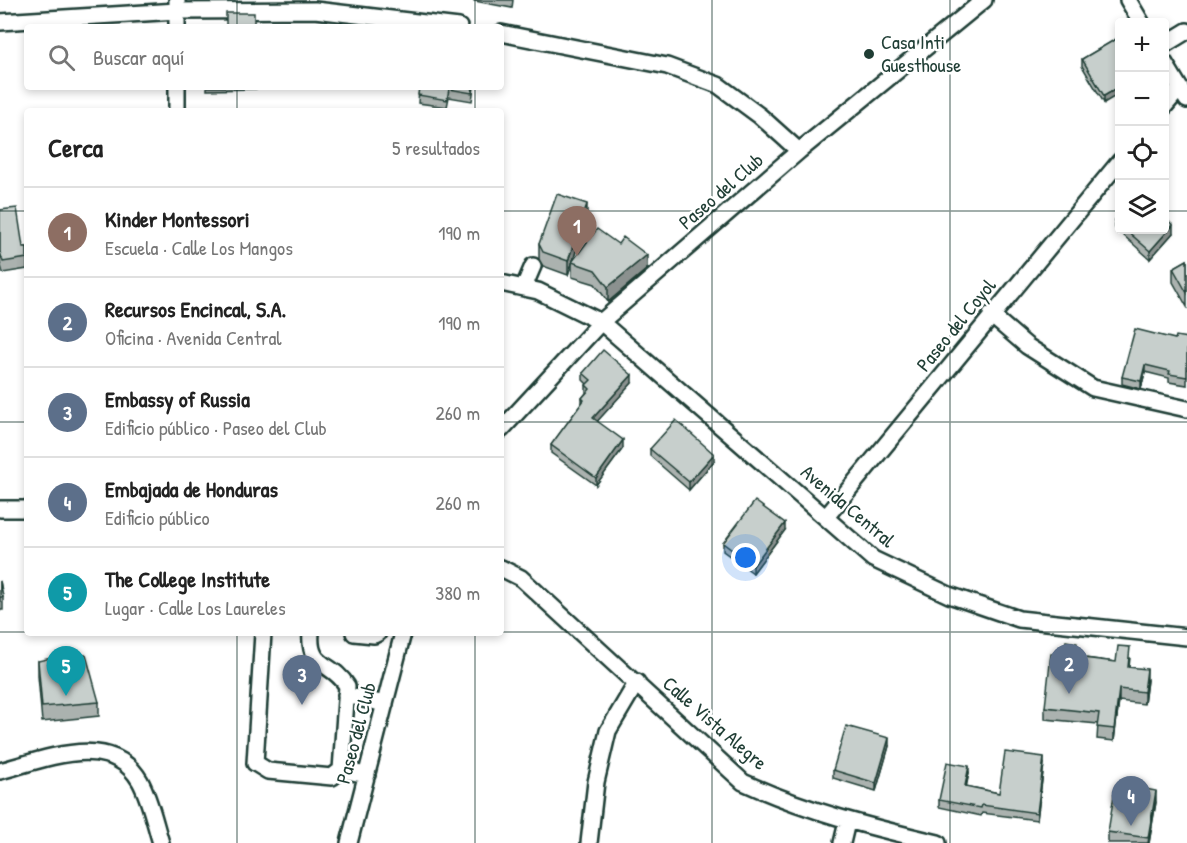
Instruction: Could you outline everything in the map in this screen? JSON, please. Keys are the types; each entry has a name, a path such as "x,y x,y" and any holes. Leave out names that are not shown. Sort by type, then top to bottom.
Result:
{"street":[{"name":"Paseo del Club","path":"504,427 601,322 799,151 984,0"},
{"path":"1128,0 1139,18"},
{"path":"0,22 177,13 315,10 434,24"},
{"path":"1169,42 1187,31"},
{"path":"504,34 667,66 718,85 760,116 799,151"},
{"path":"1169,70 1184,94 1169,104"},
{"path":"177,90 177,108"},
{"name":"Paseo del Coyol","path":"826,517 1115,166"},
{"path":"524,287 533,266"},
{"name":"Avenida Central","path":"504,284 524,287 555,298 601,322 873,559 949,595 1019,620 1187,637"},
{"path":"991,315 1027,346 1093,388 1187,409"},
{"path":"0,509 24,509"},
{"name":"Calle Vista Alegre","path":"504,570 521,579 637,681 743,782 782,800 847,822 938,843"},
{"path":"264,636 255,763 258,767 268,771 332,777 341,770 347,686 343,679 315,660 310,646 311,636"},
{"name":"Paseo del Club","path":"349,843 402,636"},
{"path":"589,843 596,782 608,731 637,681"},
{"path":"346,695 385,704"},
{"path":"0,771 76,752 100,753 122,762 140,781 161,843"},
{"path":"341,770 367,775"},
{"path":"843,843 847,822"}],"building":[{"path":"226,13 254,13 254,24 226,24"},
{"path":"1115,40 1115,89 1104,96 1082,59"},
{"path":"419,90 449,90 447,100 418,95"},
{"path":"455,90 472,90 472,93"},
{"path":"557,194 587,204 568,261 543,252 539,244"},
{"path":"17,208 24,258 3,262 0,252 0,210"},
{"path":"597,229 618,244 623,237 647,255 608,287 595,270 572,262"},
{"path":"1131,234 1165,234 1150,251"},
{"path":"1187,260 1187,293 1173,268"},
{"path":"1135,329 1175,339 1176,336 1187,338 1187,377 1169,374 1170,371 1145,365 1141,381 1122,377"},
{"path":"603,350 632,375 593,418 623,440 596,478 551,445 584,400 582,398 590,389 586,385 591,380 583,373"},
{"path":"676,420 714,454 689,482 650,449"},
{"path":"755,501 785,523 753,566 723,543"},
{"path":"0,581 3,597 0,597"},
{"path":"1066,641 1077,643 1075,657 1116,662 1118,646 1130,647 1128,667 1147,669 1144,692 1119,689 1114,729 1097,727 1099,713 1045,707 1051,654 1064,655"},
{"path":"64,655 86,655 99,702 42,707 38,661"},
{"path":"846,726 889,738 876,783 833,770"},
{"path":"1005,752 1044,757 1037,813 982,805 981,808 939,800 947,762 969,766 965,786 999,793"},
{"path":"1135,787 1156,791 1148,838 1108,832 1114,795 1133,798"}],"place":[{"name":"Casa Inti Guesthouse","path":"869,54"},
{"name":"Kinder Montessori","path":"577,256"},
{"name":"Recursos Encincal, S.A.","path":"1069,694"},
{"name":"The College Institute","path":"66,696"},
{"name":"Embassy of Russia","path":"302,705"},
{"name":"Embajada de Honduras","path":"1131,826"}]}
